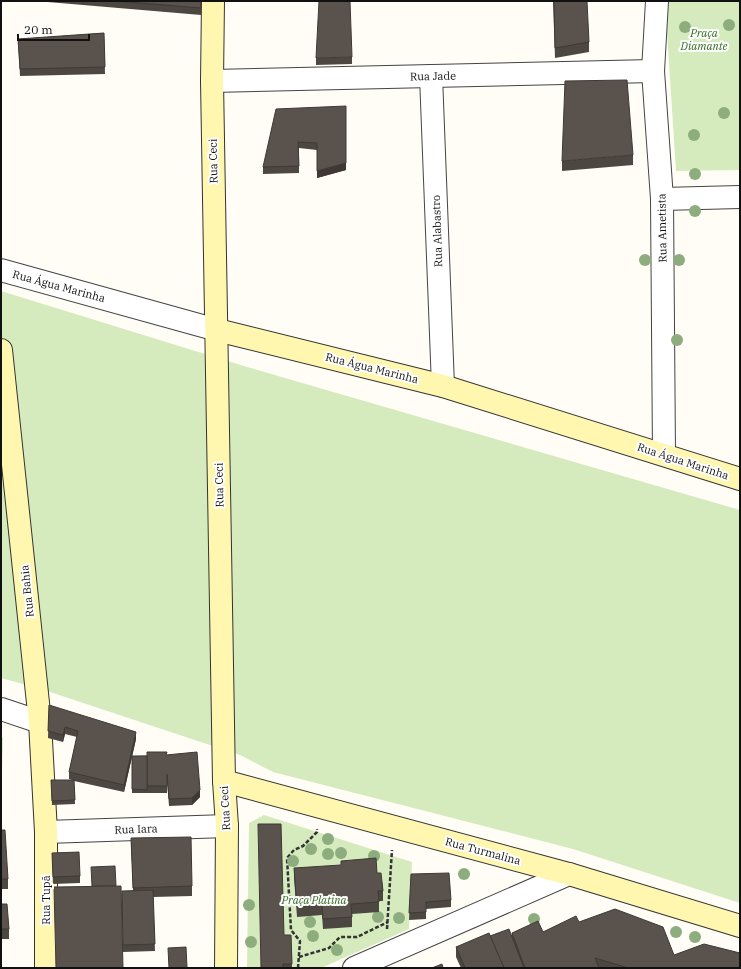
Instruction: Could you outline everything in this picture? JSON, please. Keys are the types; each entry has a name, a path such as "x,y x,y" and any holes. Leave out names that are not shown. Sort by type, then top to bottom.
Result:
{"main road":[{"name":"Rua Ceci","path":"213,1 212,81 226,826 226,968"},
{"name":"Rua Água Marinha","path":"217,330 443,386 740,479"},
{"name":"Rua Bahia","path":"1,350 40,722 46,832"},
{"name":"Rua Turmalina","path":"224,781 569,874 740,926"},
{"name":"Rua Tupã","path":"46,832 46,968"}],"street":[{"name":"Rua Ametista","path":"657,1 654,71 662,200 664,454"},
{"name":"Rua Jade","path":"212,81 654,71"},
{"name":"Rua Alabastro","path":"431,76 443,386"},
{"path":"662,200 740,198"},
{"name":"Rua Água Marinha","path":"1,270 217,330"},
{"path":"1,709 40,722"},
{"name":"Rua Iara","path":"46,832 226,826"},
{"path":"354,968 569,874"}],"path":[{"path":"298,968 300,941 291,930 287,858 294,850 303,846 317,832 317,806"},
{"path":"386,953 394,827"},
{"path":"299,957 329,948 340,937 357,937 388,922"}],"green space":[{"name":"Praça Diamante","path":"665,1 740,1 740,170 676,171"},
{"path":"1,291 247,367 740,510 740,903 573,849 273,772 240,755 38,688 1,678"},
{"path":"1,737 3,738 1,804"},
{"name":"Praça Platina","path":"264,815 412,862 409,929 321,968 247,968 249,823"}],"building":[{"path":"116,1 201,1 201,8"},
{"path":"319,1 350,1 352,57 316,58"},
{"path":"554,1 587,1 589,42 555,48"},
{"path":"104,33 105,67 20,69 18,39"},
{"path":"627,80 633,155 562,161 565,81"},
{"path":"346,106 346,163 317,171 317,143 298,142 299,166 263,167 276,109"},
{"path":"49,705 136,732 124,785 69,772 78,731 65,727 63,735 48,731"},
{"path":"147,752 167,752 166,755 197,752 200,790 192,798 169,799 167,774 167,786 147,786"},
{"path":"132,756 147,756 147,790 132,789"},
{"path":"51,780 74,780 75,800 52,801"},
{"path":"258,824 281,824 284,935 291,935 292,964 283,964 283,968 261,968"},
{"path":"1,830 5,830 8,879 1,879"},
{"path":"191,837 192,886 133,888 131,838"},
{"path":"79,852 80,876 53,877 52,853"},
{"path":"376,858 377,873 381,873 383,891 378,891 379,902 351,904 352,917 323,919 322,905 297,907 294,868 341,865 341,861"},
{"path":"115,866 116,886 92,886 91,867"},
{"path":"449,873 451,900 426,902 426,912 409,913 411,874"},
{"path":"121,886 123,968 56,968 54,887"},
{"path":"153,890 155,944 123,945 122,891"},
{"path":"1,904 7,904 9,929 1,929"},
{"path":"615,909 663,927 674,955 704,944 740,953 740,968 628,968 595,958 599,968 525,968 512,933 538,921 543,932 576,916 579,922"},
{"path":"509,929 524,968 504,968 490,936"},
{"path":"489,933 504,968 465,968 456,947"},
{"path":"186,947 187,968 169,968 168,948"},
{"path":"442,964 443,968 432,968"}]}
